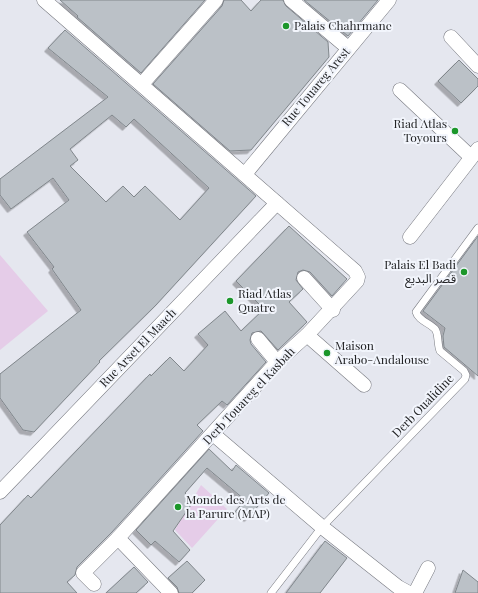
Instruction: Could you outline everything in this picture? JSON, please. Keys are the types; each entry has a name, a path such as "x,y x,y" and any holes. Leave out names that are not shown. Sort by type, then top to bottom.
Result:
{"street":[{"name":"Derb Touareg el Kasbah","path":"44,0 245,174 357,274 357,281 333,310 277,362 121,541 83,573 94,584"},
{"path":"142,84 216,0"},
{"path":"291,0 348,48"},
{"name":"Rue Touareg Arest","path":"245,174 389,0"},
{"path":"451,37 478,66"},
{"path":"400,90 475,153 410,236"},
{"name":"Rue Arset El Maach","path":"0,492 277,203"},
{"path":"304,278 333,310"},
{"path":"307,335 364,385"},
{"path":"258,339 277,362"},
{"path":"213,434 400,591"},
{"path":"121,541 171,593"},
{"path":"416,593 428,568"}],"lane":[{"name":"Derb Oualidine","path":"271,593 322,527 465,379 466,375 464,371 440,351 437,333 418,317 416,312 478,228"}],"shaded area":[{"path":"0,255 48,311 0,350"},
{"path":"201,485 227,509 192,548 175,530"}],"building":[{"path":"60,0 205,0 141,73 77,17 78,16"},
{"path":"224,0 241,0 251,11 261,0 283,0 286,6 328,42 329,57 251,150 230,151 153,84 222,6"},
{"path":"304,0 378,0 348,36"},
{"path":"65,30 256,196 156,305 99,361 100,362 34,432 23,430 0,398 0,374 81,310 52,269 54,267 27,232 69,200 53,178 11,209 0,195 0,179 108,97 48,48","holes":["112,115 126,127 134,119 209,188 180,220 145,186 134,197 123,186 106,202 70,166 78,160 70,149"]},
{"path":"459,60 478,79 478,86 461,103 438,81"},
{"path":"289,226 347,279 332,296 310,272 303,270 298,272 296,280 303,289 289,302 307,322 278,350 261,331 252,333 250,340 251,344 266,362 227,405 222,401 197,425 203,431 112,532 77,567 75,575 67,582 77,593 0,593 0,525 28,495 31,498 150,374 151,376 170,357 184,371 208,345 198,334 225,311 241,331 264,309 236,281"},
{"name":"Palais El Badi قصر البديع","path":"478,236 478,376 444,347 443,336 445,328 423,311"},
{"path":"209,449 232,471 236,465 269,493 248,518 235,512 245,500 207,468 185,493 193,502 173,531 190,550 179,562 155,541 151,545 136,530"},
{"path":"325,541 347,558 320,593 286,593"},
{"path":"187,561 205,580 192,593 179,593 177,587 168,578"},
{"path":"134,567 148,582 136,593 106,593"},
{"path":"463,570 478,582 478,593 455,593"}],"place":[{"name":"Palais Chahrmane","path":"286,26"},
{"name":"Riad Atlas Toyours","path":"455,131"},
{"name":"Palais El Badi قصر البديع","path":"464,272"},
{"name":"Riad Atlas Quatre","path":"230,301"},
{"name":"Maison Arabo-Andalouse","path":"327,353"},
{"name":"Monde des Arts de la Parure (MAP)","path":"178,507"}]}
